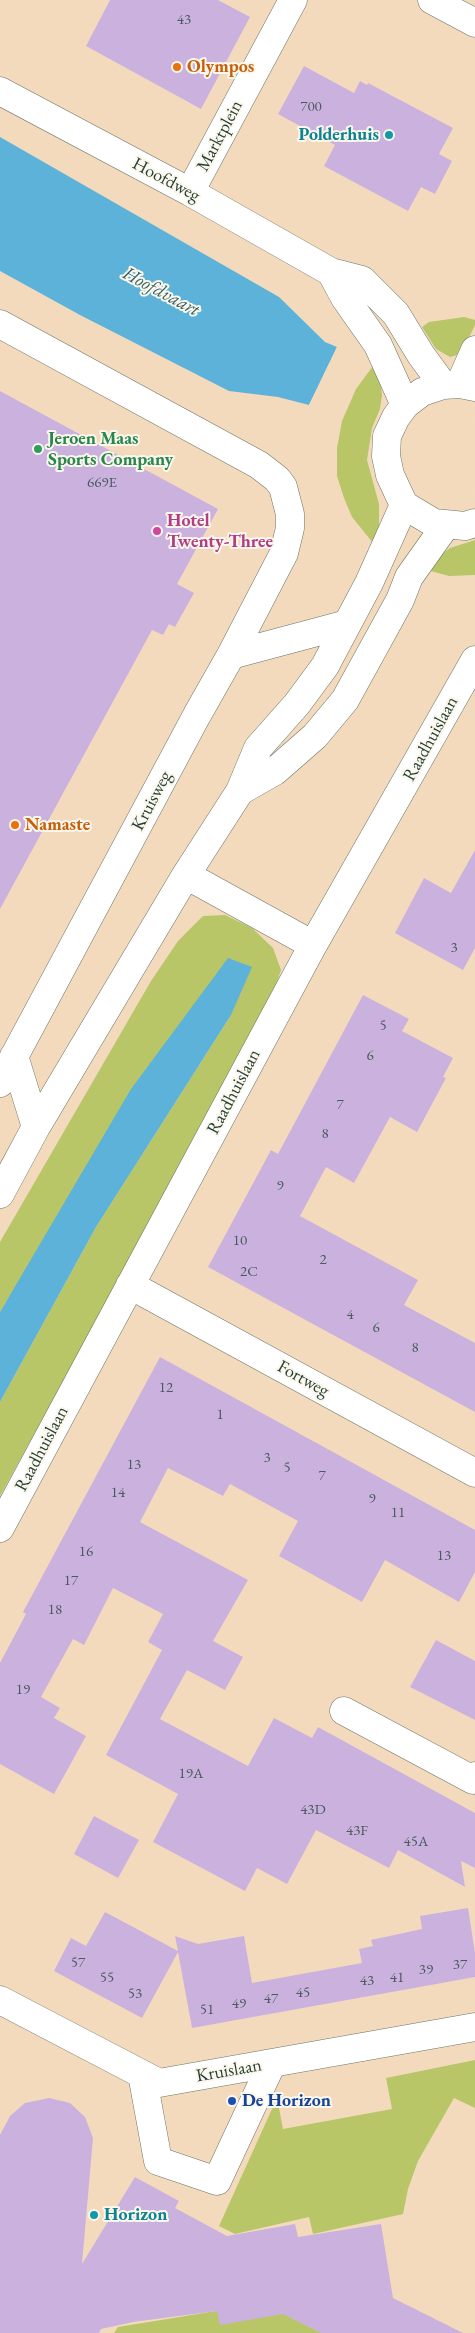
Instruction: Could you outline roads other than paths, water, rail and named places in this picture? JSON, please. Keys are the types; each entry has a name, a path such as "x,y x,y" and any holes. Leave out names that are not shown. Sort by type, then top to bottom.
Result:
{"street":[{"name":"Marktplein","path":"190,192 293,0"},
{"path":"432,0 475,23"},
{"name":"Hoofdweg","path":"0,91 190,192 331,272 362,280 396,314 421,355 459,385"},
{"path":"331,272 345,298 378,345 405,405"},
{"name":"Kruisweg","path":"0,324 259,465 277,479 283,487 290,514 290,528 284,553 0,1083"},
{"path":"475,350 459,385 422,392 405,405 396,417 387,436 386,456 390,476 404,505 419,516 446,526 475,523"},
{"path":"0,1194 36,1127 186,875 240,791 258,748 298,704 325,666 404,505"},
{"path":"240,791 275,771 315,736 345,700 400,600 409,577 446,526"},
{"path":"231,655 347,624"},
{"name":"Raadhuislaan","path":"0,1528 313,945 475,660"},
{"path":"186,875 313,945"},
{"path":"14,1056 36,1127"},
{"name":"Fortweg","path":"130,1285 475,1473"},
{"path":"344,1711 473,1780 475,1776"},
{"name":"Kruislaan","path":"0,2000 159,2084 475,2027"},
{"path":"142,2074 158,2161 217,2181 272,2064"}],"water":[{"name":"Hoofdvaart","path":"0,137 279,297 325,342 337,347 309,405 278,397 229,391 80,315 0,271"},
{"path":"228,958 252,967 231,1015 96,1227 0,1402 0,1312 131,1089"}],"place":[{"name":"Olympos","path":"177,67"},
{"name":"Polderhuis","path":"389,135"},
{"name":"Jeroen Maas Sports Company","path":"38,449"},
{"name":"Hotel Twenty-Three","path":"157,531"},
{"name":"Namaste","path":"15,825"},
{"name":"De Horizon","path":"232,2101"},
{"name":"Horizon","path":"94,2215"}]}
